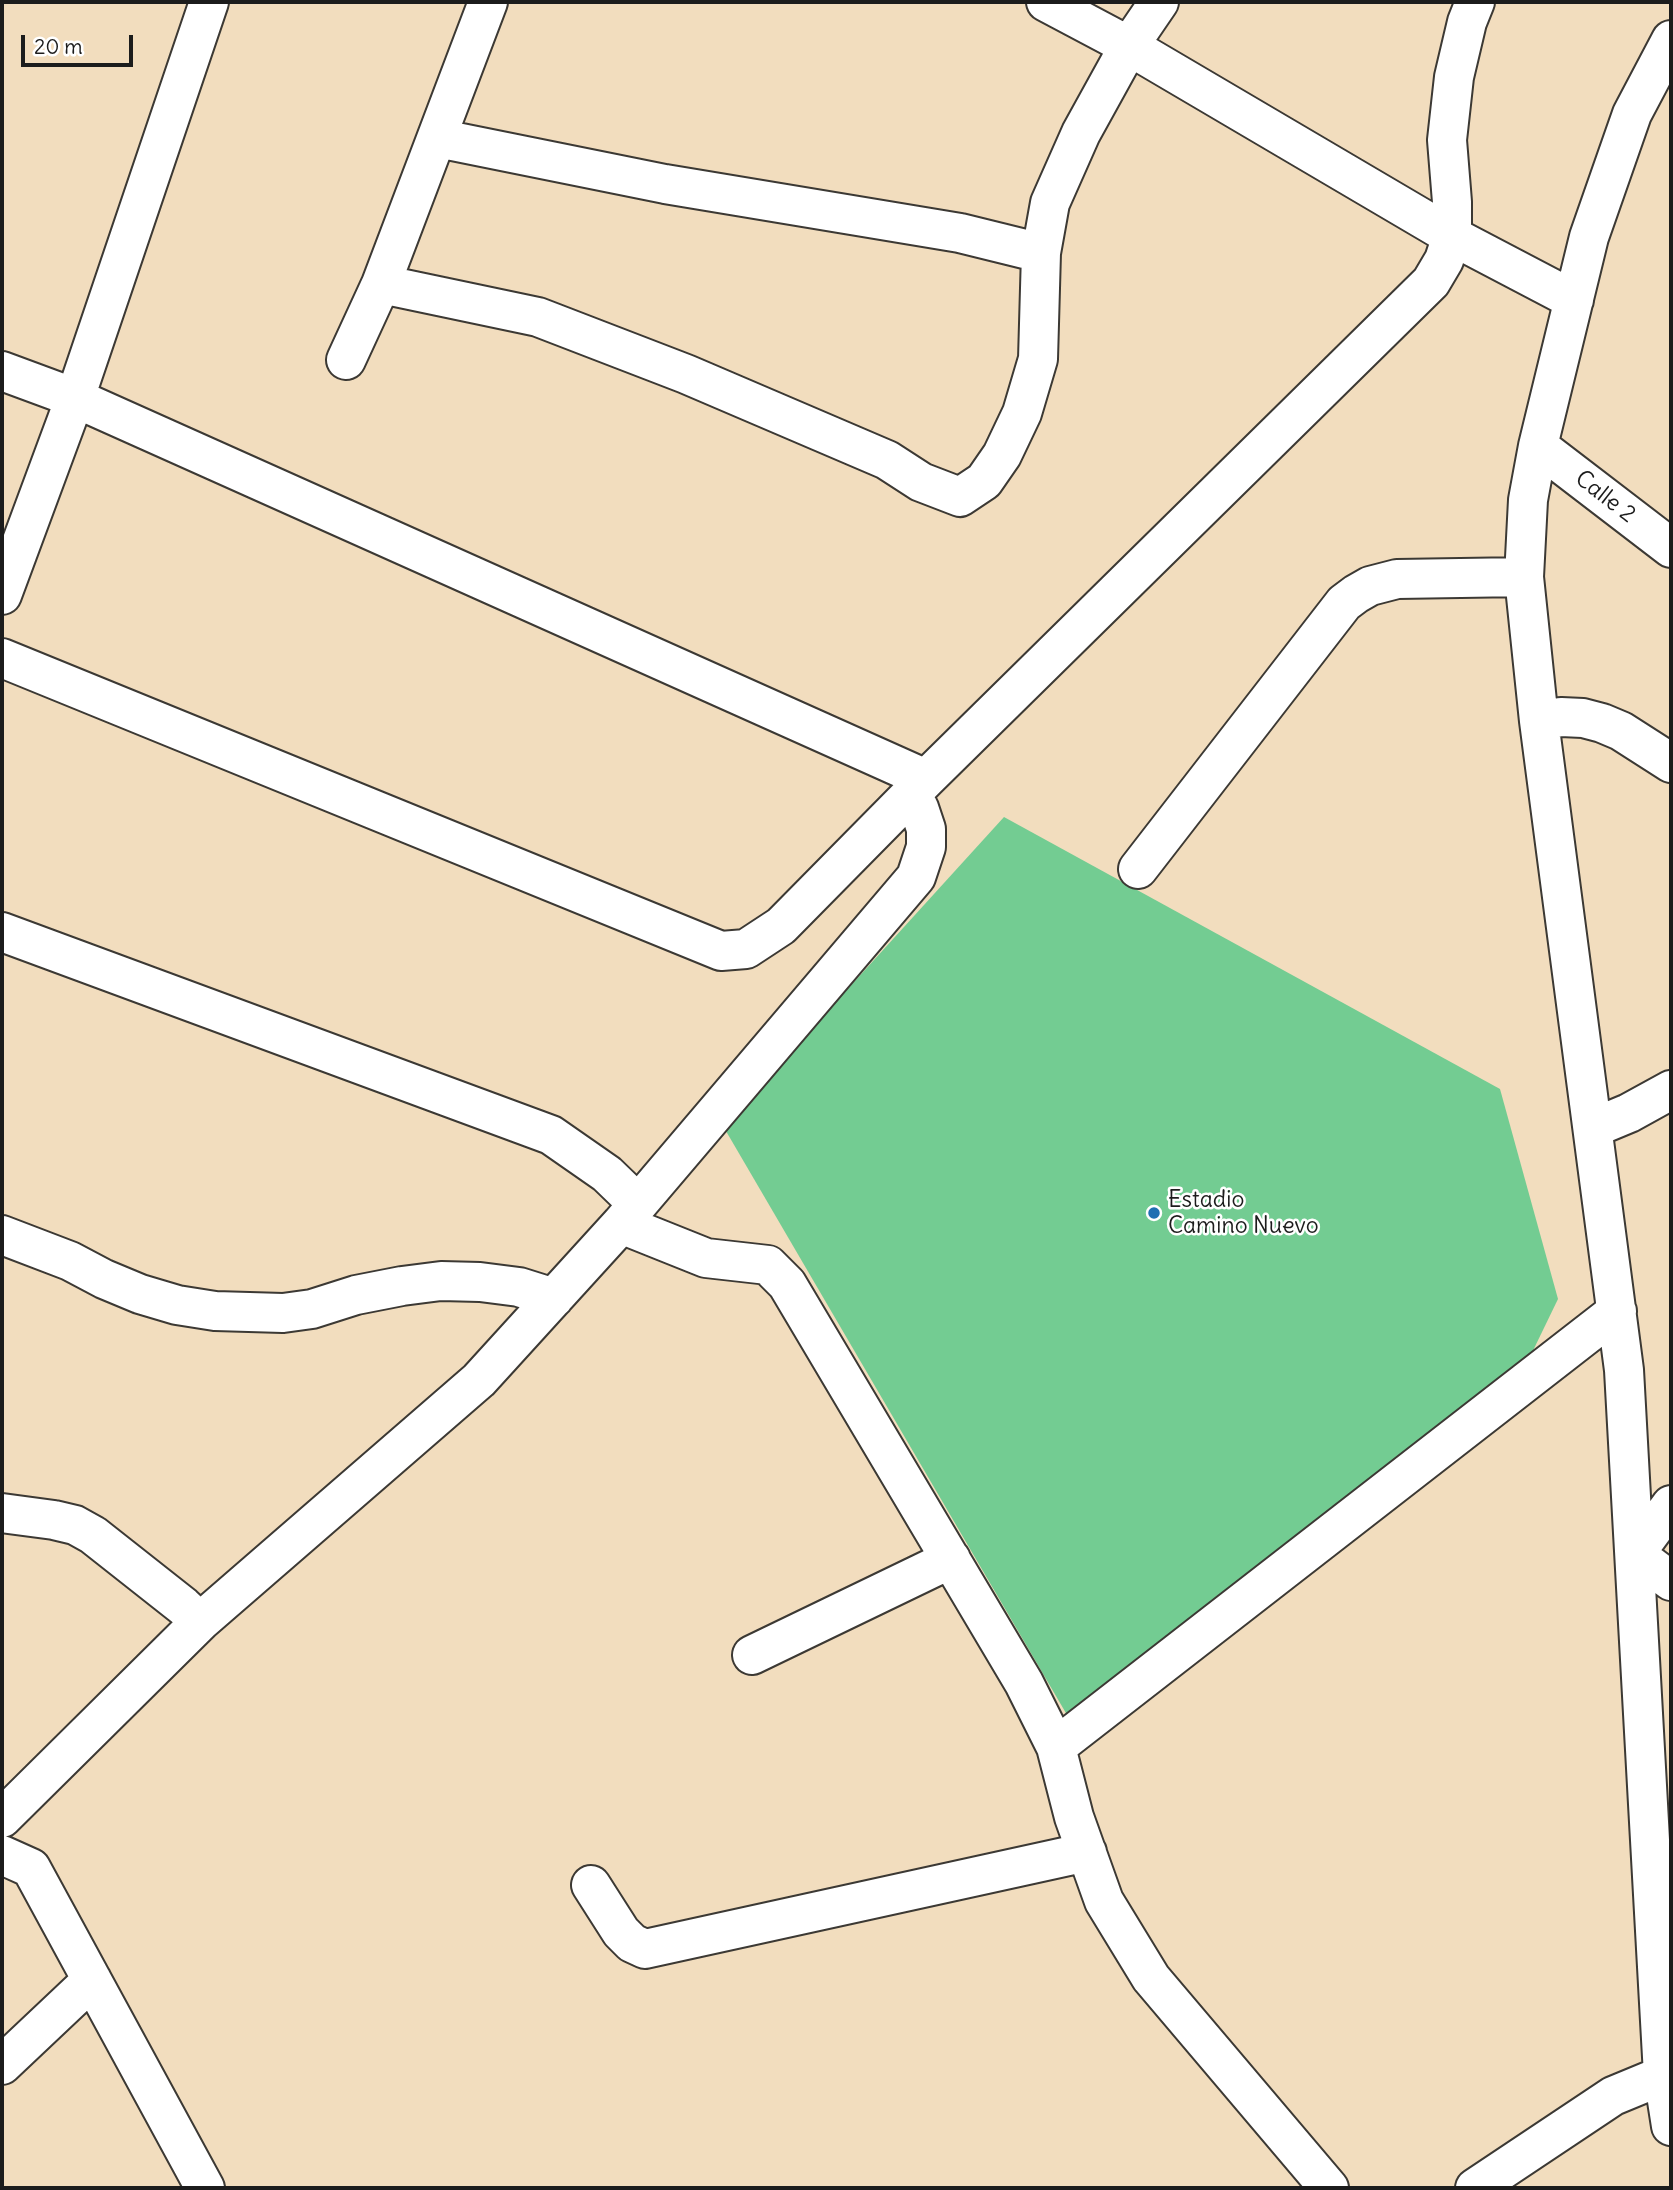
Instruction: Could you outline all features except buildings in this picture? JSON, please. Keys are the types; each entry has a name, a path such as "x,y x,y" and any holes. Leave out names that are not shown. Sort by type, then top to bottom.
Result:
{"street":[{"path":"2,595 75,398 209,2"},
{"path":"346,360 381,284 488,2"},
{"path":"1046,2 1129,46 1452,236 1574,300"},
{"path":"381,284 538,317 686,374 887,460 920,482 960,497 984,481 1002,455 1022,413 1038,359 1041,253 1049,203 1081,133 1129,46 1159,2"},
{"path":"2,658 721,951 746,950 781,926 917,788 1431,282 1444,260 1452,236 1447,140 1454,77 1467,22 1475,2"},
{"path":"1671,40 1632,114 1589,237 1538,446 1528,500 1524,576 1539,721 1625,1370 1671,2126"},
{"path":"437,138 665,184 960,233 1041,253"},
{"path":"2,371 75,398 917,788"},
{"name":"Calle 2","path":"1538,446 1671,548"},
{"path":"1139,869 1344,603 1370,586 1397,579 1524,576"},
{"path":"1539,721 1561,717 1583,718 1602,723 1620,731 1671,763"},
{"path":"2,1818 200,1622 479,1380 629,1214 916,877 926,847 926,829 919,808 917,788"},
{"path":"2,932 551,1135 607,1174 629,1214 706,1258 768,1265 787,1284 1024,1683 1056,1747 1074,1817 1104,1901 1151,1978 1329,2188"},
{"path":"1593,1128 1629,1113 1671,1090"},
{"path":"2,1235 70,1261 140,1294 177,1305 215,1311 283,1313 312,1309 356,1295 441,1281 519,1287 554,1298"},
{"path":"1056,1747 1617,1311"},
{"path":"1635,1554 1671,1505"},
{"path":"2,1513 54,1520 84,1530 183,1605 200,1622"},
{"path":"1635,1554 1671,1581"},
{"path":"752,1655 951,1559"},
{"path":"591,1885 621,1932 632,1943 645,1949 1087,1852"},
{"path":"2,1855 32,1868 205,2188"},
{"path":"2,2065 92,1980"},
{"path":"1475,2188 1613,2096 1667,2074"}],"green space":[{"name":"Estadio Camino Nuevo","path":"1004,817 1500,1089 1558,1299 1527,1363 1070,1720 723,1126"}],"place":[{"name":"Estadio Camino Nuevo","path":"1154,1213"}]}
